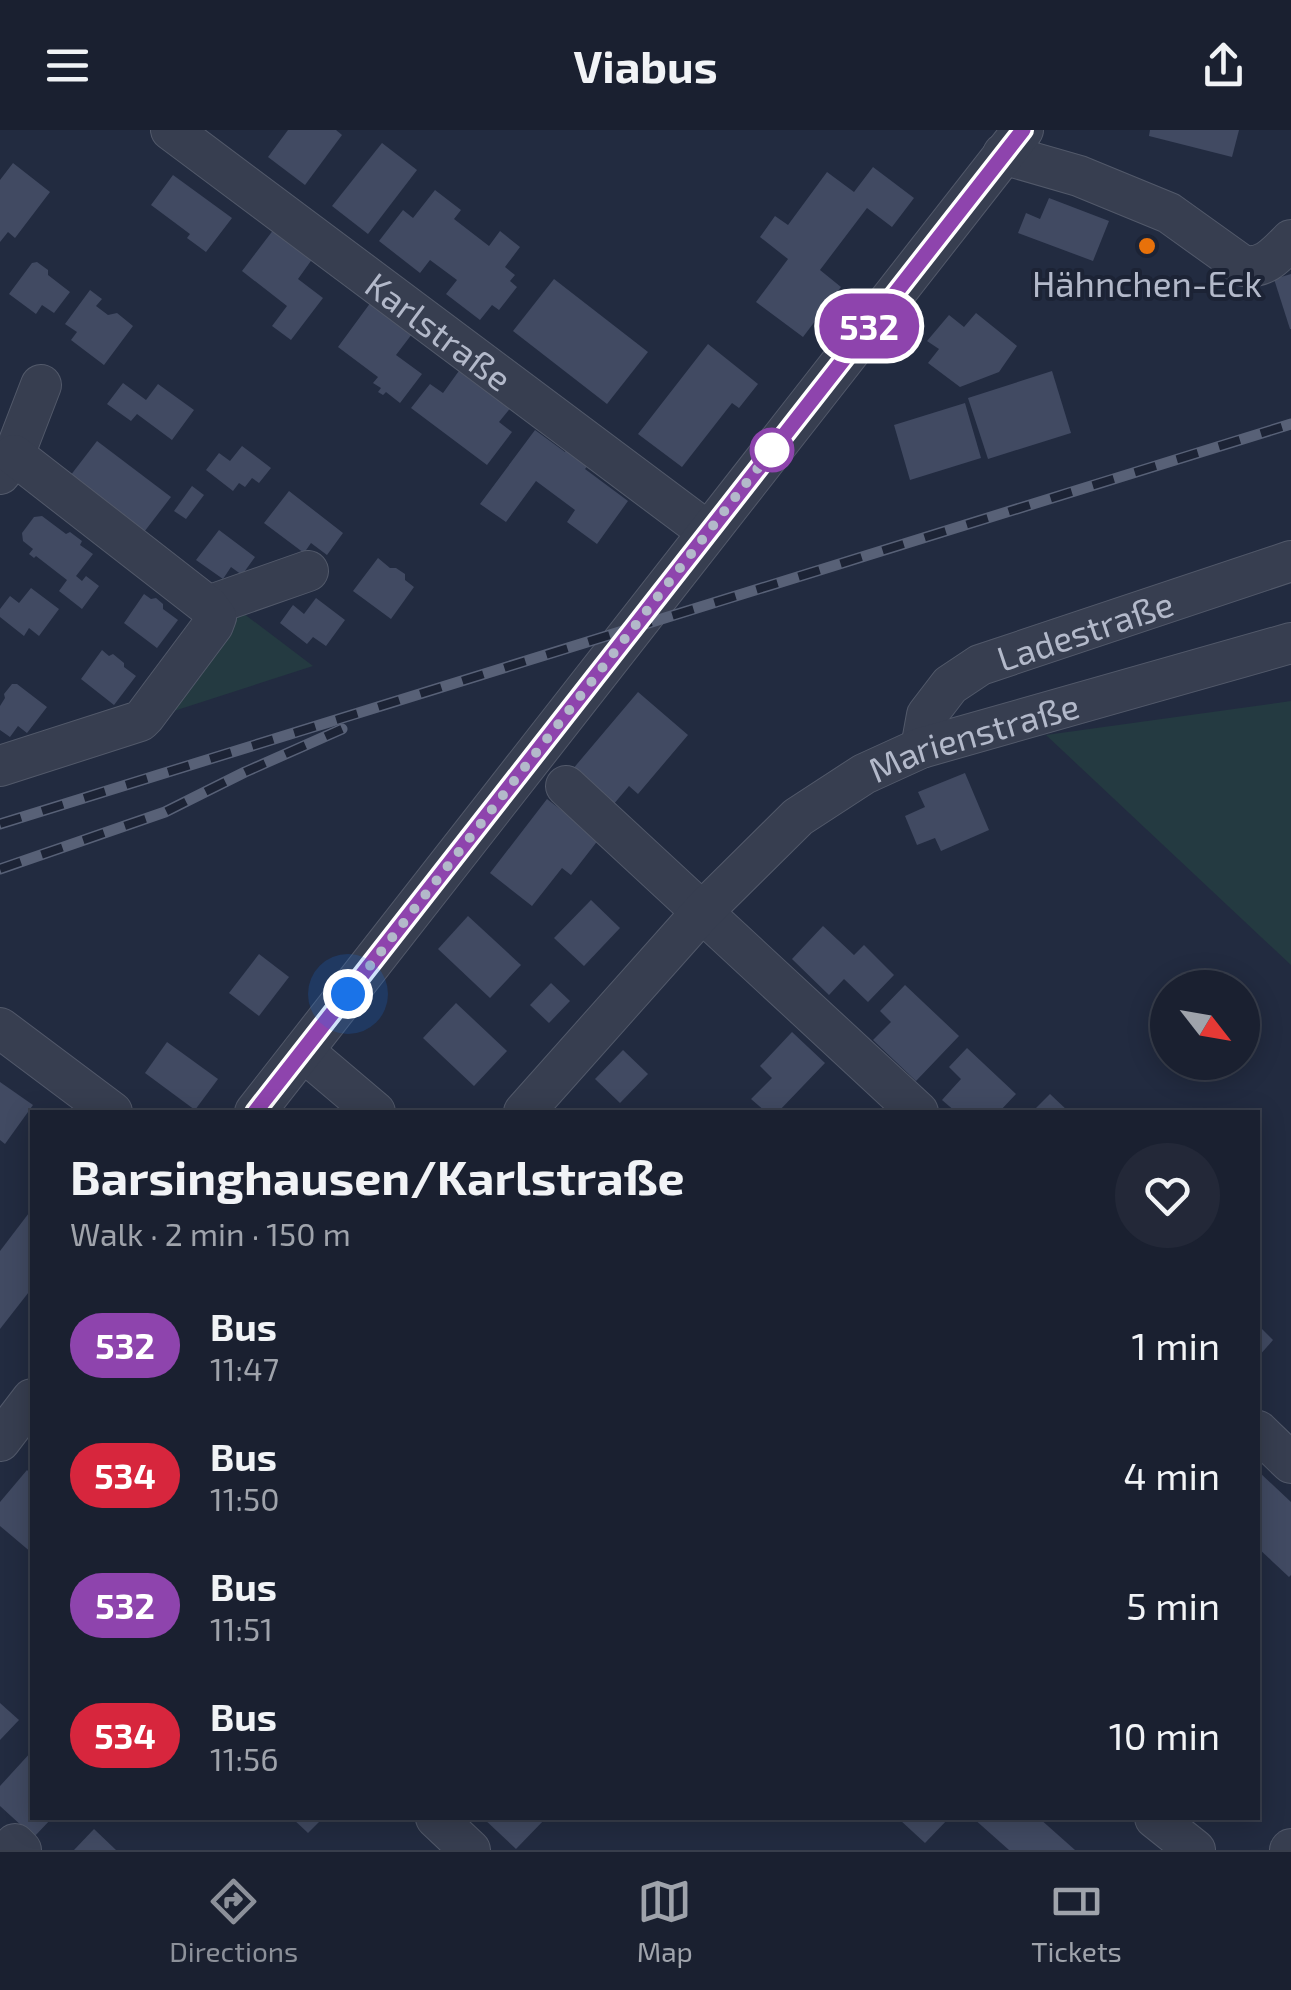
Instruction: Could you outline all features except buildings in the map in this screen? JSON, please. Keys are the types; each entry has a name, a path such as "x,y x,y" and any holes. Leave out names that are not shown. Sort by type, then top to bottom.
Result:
{"street":[{"name":"Karlstraße","path":"171,130 708,532"},
{"path":"257,1110 1013,142 1078,176 1169,212 1243,266 1268,262 1291,240"},
{"path":"0,766 140,720 216,617 208,606 7,464 41,385"},
{"name":"Ladestraße","path":"921,748 927,715 950,685 980,665 1291,562"},
{"path":"208,606 308,571"},
{"name":"Marienstraße","path":"526,1110 702,912 798,816 864,774 921,748 1291,643"},
{"path":"566,786 916,1110"},
{"path":"0,1028 109,1110"},
{"path":"303,1051 373,1110"},
{"path":"1260,1433 1291,1463"},
{"path":"438,1820 470,1850"},
{"path":"1158,1820 1195,1850"}],"shaded area":[{"path":"235,607 313,666 146,720"},
{"path":"1291,701 1291,965 1046,735"}],"railway":[{"path":"0,824 1291,424"},
{"path":"0,869 165,812 342,729"}],"bus line":[{"name":"532","path":"257,1110 1023,130"}],"place":[{"name":"Hähnchen-Eck","path":"1147,246"}],"route":[{"path":"348,994 772,450"}]}
